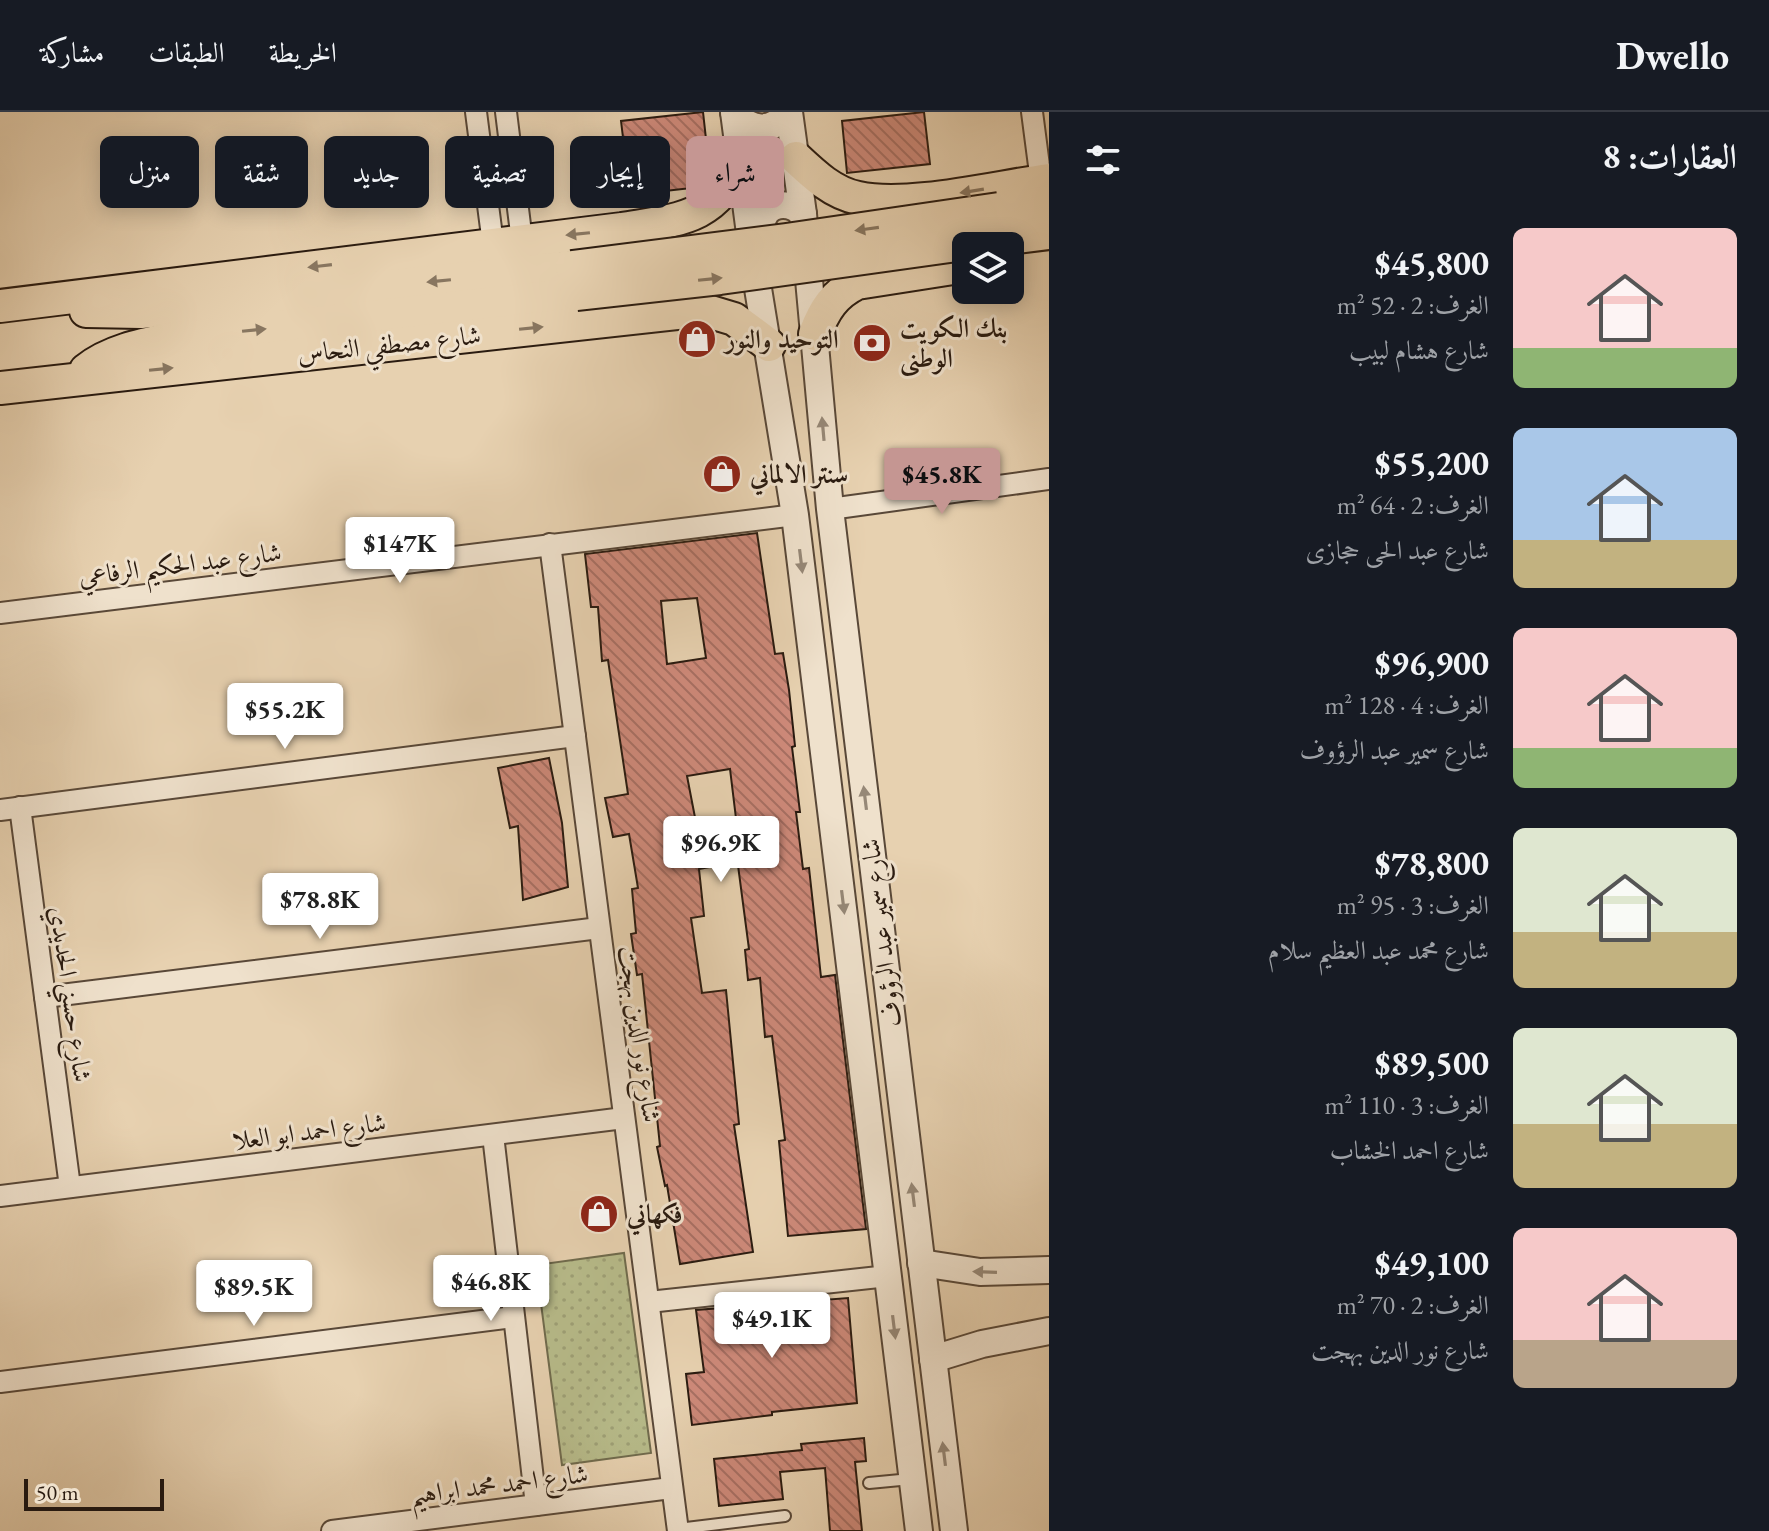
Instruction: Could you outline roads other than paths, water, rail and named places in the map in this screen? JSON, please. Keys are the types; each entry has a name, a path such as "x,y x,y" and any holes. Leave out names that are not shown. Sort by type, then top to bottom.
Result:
{"main road":[{"path":"796,158 827,185 856,198 881,201 922,199 1046,188"},
{"path":"47,299 75,310 141,312 679,254 1046,188"},
{"path":"922,199 910,213 906,241 912,258 925,272"},
{"path":"0,306 622,229 687,218 705,208"},
{"path":"622,229 642,243 652,266 649,290 634,316"},
{"path":"74,379 98,360 171,339 720,278 1049,233"},
{"path":"1024,258 1049,255"},
{"path":"815,334 827,306 846,288 869,280 952,268"},
{"name":"شارع مصطفي النحاس","path":"0,388 704,310 719,313 747,327 769,345"}],"street":[{"path":"476,112 508,242"},
{"path":"506,112 508,242"},
{"path":"734,112 743,122 755,128 769,128 781,122 789,112"},
{"name":"شارع سمير عبد الرؤوف","path":"734,112 736,136"},
{"name":"شارع سمير عبد الرؤوف","path":"789,112 803,214 830,509 954,1531"},
{"path":"1032,112 1046,188"},
{"path":"754,264 763,255 762,223 769,210 775,206 791,205 803,214"},
{"name":"شارع سمير عبد الرؤوف","path":"746,208 795,515 919,1531"},
{"path":"830,509 1049,479"},
{"name":"شارع عبد الحكيم الرفاعي","path":"0,613 795,515"},
{"name":"شارع نور الدين بهجت","path":"550,544 678,1530"},
{"path":"10,808 575,736"},
{"name":"شارع حسني الحديدي","path":"10,808 45,997 70,1187"},
{"path":"45,997 599,928"},
{"name":"شارع احمد ابو العلا","path":"0,1196 624,1118"},
{"path":"493,1135 536,1505"},
{"path":"921,1263 980,1272 1049,1270"},
{"path":"649,1302 888,1276"},
{"path":"0,1382 513,1317"},
{"path":"933,1359 982,1344 1049,1331"},
{"name":"شارع احمد محمد ابراهيم","path":"332,1531 671,1488"}],"lane":[{"path":"869,1483 913,1479"},
{"path":"678,1530 785,1516"}],"place":[{"name":"التوحيد والنور","path":"697,339"},
{"name":"بنك الكويت الوطنى","path":"872,343"},
{"name":"سنتر الالماني","path":"722,474"},
{"name":"فكهاني","path":"599,1214"}]}
